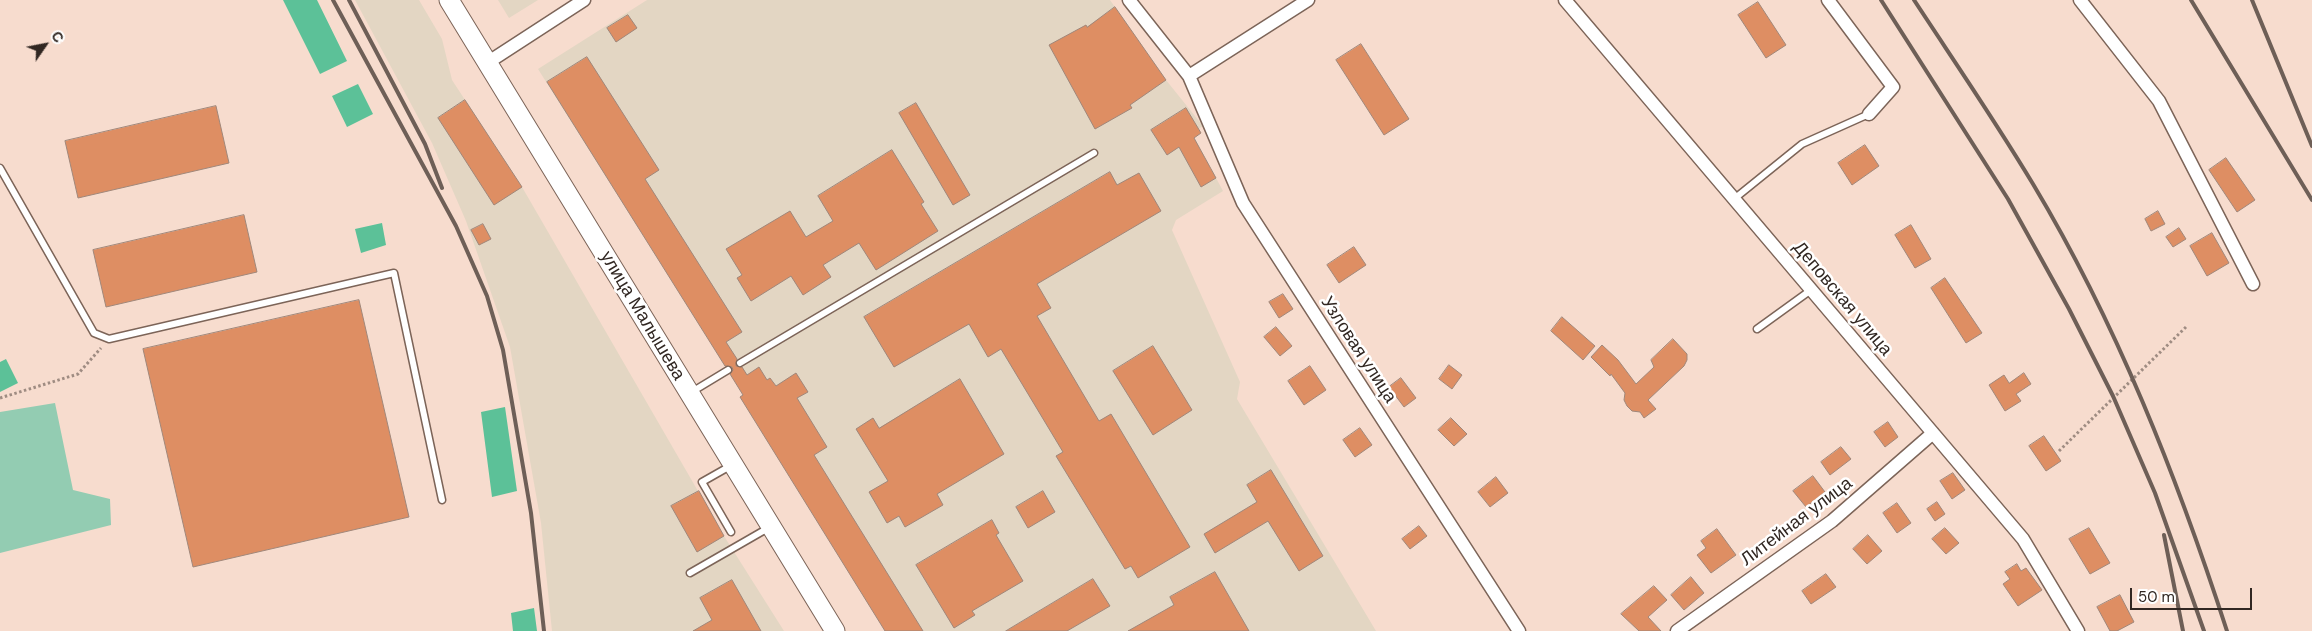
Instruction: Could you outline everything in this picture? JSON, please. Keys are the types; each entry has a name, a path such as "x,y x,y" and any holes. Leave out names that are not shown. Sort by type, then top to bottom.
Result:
{"street":[{"name":"улица Малышева","path":"449,0 835,631"},
{"path":"487,63 584,0"},
{"name":"Узловая улица","path":"1129,0 1189,76 1243,203 1519,631"},
{"path":"1189,76 1308,0"},
{"name":"Деповская улица","path":"1565,0 2023,539 2078,631"},
{"path":"1828,0 1893,87 1870,114"},
{"path":"2080,0 2159,101 2253,284"},
{"name":"Литейная улица","path":"1677,631 1832,521 1933,433"}],"lane":[{"path":"1734,200 1802,144 1870,114"},
{"path":"740,363 1094,153"},
{"path":"0,168 94,333 108,339 394,273 442,500"},
{"path":"1757,329 1811,290"},
{"path":"689,393 728,370"},
{"path":"731,532 702,482 733,464"},
{"path":"690,573 771,526"}],"path":[{"path":"2059,451 2186,327"},
{"path":"0,398 78,374 108,339"}],"shaded area":[{"path":"355,0 419,0 442,39 452,80 522,187 724,536 784,631 552,631 541,523 510,347 466,221 432,143"},
{"path":"498,0 538,0 509,18"},
{"path":"647,0 1110,0 1166,80 1203,126 1192,133 1223,191 1176,220 1172,230 1240,382 1237,399 1376,631 885,631 740,397 743,394 538,69"}],"green space":[{"path":"283,0 317,0 347,61 320,74"},
{"path":"358,84 373,114 347,127 332,96"},
{"path":"382,223 386,245 361,253 355,229"},
{"path":"6,359 18,383 0,392 0,362"},
{"path":"55,403 73,490 110,499 111,525 0,553 0,412"},
{"path":"505,407 517,491 492,497 481,412"},
{"path":"534,608 537,631 513,631 511,613"}],"building":[{"path":"1758,2 1786,45 1766,58 1738,15"},
{"path":"1115,7 1166,80 1130,105 1132,108 1095,129 1049,45 1086,25 1087,27"},
{"path":"628,15 637,28 616,42 607,28"},
{"path":"1361,44 1409,119 1384,135 1336,60"},
{"path":"587,57 659,170 645,179 742,332 726,342 737,359 736,366 742,367 747,375 759,367 767,380 770,378 776,386 796,373 808,392 797,398 827,447 814,455 923,631 885,631 740,397 743,395 730,374 733,370 732,367 725,366 547,82"},
{"path":"465,100 522,187 494,205 438,118"},
{"path":"916,103 970,195 953,205 899,113"},
{"path":"216,106 229,163 78,198 65,141"},
{"path":"1186,108 1201,133 1194,138 1216,178 1201,187 1179,147 1167,155 1151,130"},
{"path":"1865,145 1879,166 1852,185 1838,163"},
{"path":"892,150 924,202 921,204 938,231 876,270 859,243 823,265 831,277 803,295 791,276 751,301 737,278 742,275 726,249 790,211 806,237 833,221 818,196"},
{"path":"2226,158 2255,200 2237,212 2209,170"},
{"path":"1110,172 1117,185 1139,173 1161,211 1037,284 1051,308 1037,316 1099,421 1111,414 1190,547 1138,578 1131,566 1125,569 1056,456 1063,452 1001,349 988,357 969,324 894,367 864,317"},
{"path":"2158,211 2165,224 2151,231 2145,219"},
{"path":"244,215 257,272 106,307 93,250"},
{"path":"483,224 491,239 479,245 471,230"},
{"path":"1911,225 1931,259 1915,268 1895,235"},
{"path":"2179,228 2186,239 2173,247 2166,237"},
{"path":"2212,233 2229,263 2207,276 2190,246"},
{"path":"1354,247 1366,265 1339,283 1327,265"},
{"path":"1945,278 1982,333 1966,343 1931,288"},
{"path":"1283,294 1293,309 1279,318 1269,302"},
{"path":"359,300 409,517 193,567 143,349"},
{"path":"1562,317 1595,346 1583,360 1551,331"},
{"path":"1276,327 1292,346 1280,356 1264,337"},
{"path":"1673,339 1687,354 1687,360 1684,366 1648,400 1656,409 1644,418 1640,412 1632,411 1627,406 1624,400 1625,393 1611,374 1610,376 1591,357 1602,345 1618,360 1636,384 1654,367 1651,360"},
{"path":"1153,346 1192,410 1153,435 1113,371"},
{"path":"1449,365 1462,375 1452,389 1439,379"},
{"path":"1310,366 1326,390 1304,405 1288,381"},
{"path":"2024,373 2031,384 2016,394 2021,401 2005,411 1989,385 2004,375 2009,383"},
{"path":"1401,378 1416,398 1404,407 1389,387"},
{"path":"960,379 1004,454 937,494 943,505 905,527 899,516 887,523 869,492 888,481 856,429 873,418 879,428"},
{"path":"1451,418 1467,434 1454,446 1438,430"},
{"path":"1888,422 1898,437 1885,447 1874,432"},
{"path":"1360,428 1372,445 1355,457 1343,440"},
{"path":"2044,436 2061,461 2046,471 2029,446"},
{"path":"1841,447 1851,459 1830,475 1821,462"},
{"path":"1271,470 1323,556 1299,571 1268,521 1215,553 1204,534 1257,502 1247,485"},
{"path":"1953,473 1965,490 1952,499 1940,481"},
{"path":"1813,476 1825,492 1806,507 1793,491"},
{"path":"1496,477 1508,493 1490,507 1478,492"},
{"path":"699,491 724,536 697,552 671,506"},
{"path":"1043,491 1055,512 1028,528 1016,507"},
{"path":"1937,502 1945,514 1935,521 1927,509"},
{"path":"1897,503 1911,523 1897,533 1883,513"},
{"path":"992,520 999,533 996,535 1023,581 972,611 975,615 954,628 916,565"},
{"path":"1419,526 1427,536 1410,549 1402,539"},
{"path":"1945,528 1959,543 1946,554 1932,539"},
{"path":"2089,528 2110,563 2090,574 2069,539"},
{"path":"1717,529 1736,555 1711,573 1697,555 1706,548 1701,541"},
{"path":"1868,535 1882,551 1867,564 1853,549"},
{"path":"2017,564 2021,571 2026,568 2042,590 2018,606 2003,584 2010,579 2005,572"},
{"path":"1215,572 1249,631 1128,631 1174,605 1170,597"},
{"path":"1826,574 1836,587 1811,604 1802,591"},
{"path":"1691,577 1704,593 1684,610 1671,595"},
{"path":"1093,579 1110,606 1067,631 1006,631"},
{"path":"732,580 761,631 693,631 712,620 700,598"},
{"path":"1654,586 1667,600 1648,617 1661,631 1639,631 1621,614"},
{"path":"2120,595 2134,622 2117,631 2110,631 2097,607"}],"railway":[{"path":"333,0 456,226 487,296 503,350 531,513 544,631"},
{"path":"349,0 425,144 442,188"},
{"path":"1881,0 2008,199 2069,309 2113,396 2155,493 2204,631"},
{"path":"1914,0 2019,161 2092,291 2143,402 2166,459 2227,631"},
{"path":"2191,0 2312,200"},
{"path":"2252,0 2312,146"},
{"path":"2164,535 2183,631"}]}
